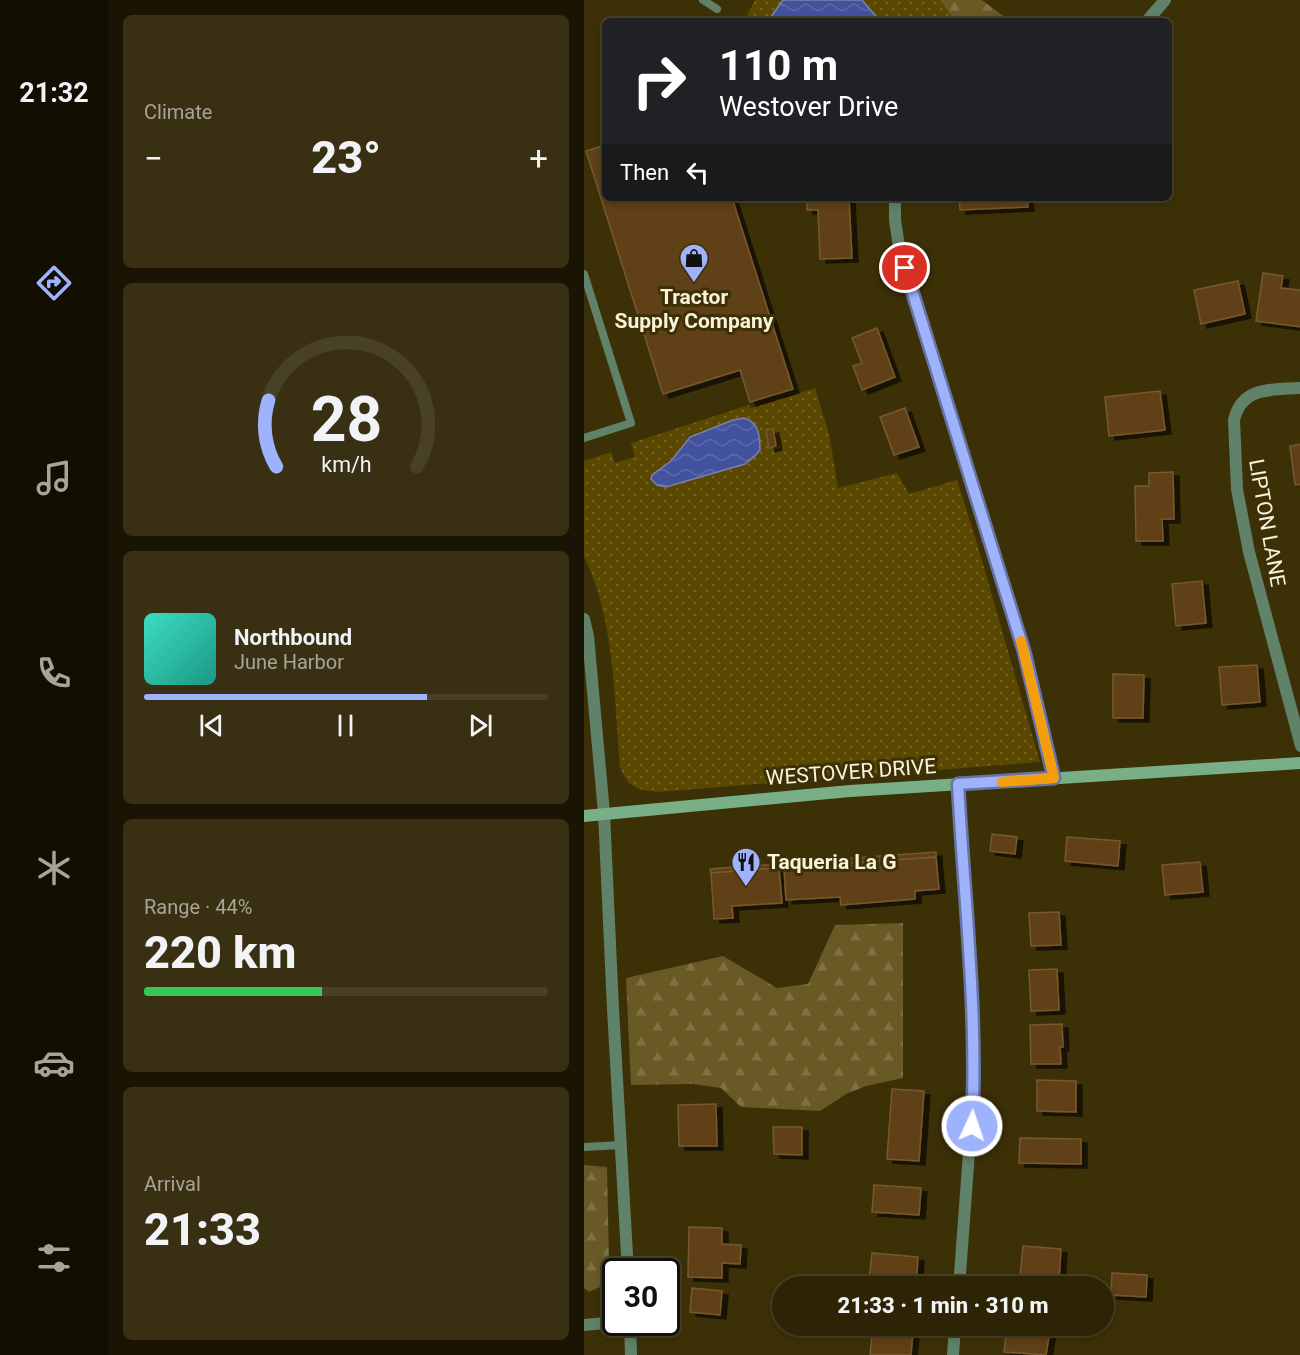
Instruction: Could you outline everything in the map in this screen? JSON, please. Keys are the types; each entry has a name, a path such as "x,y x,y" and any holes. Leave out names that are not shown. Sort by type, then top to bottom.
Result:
{"main road":[{"name":"WESTOVER DRIVE","path":"584,816 766,798 1301,763"}],"street":[{"path":"1150,18 1166,0"},
{"path":"895,201 899,247 1024,651 1054,778"},
{"name":"LIPTON LANE","path":"1301,388 1253,393 1243,400 1236,411 1234,440 1236,489 1249,552 1301,746"},
{"path":"584,619 588,636 604,813 627,1258"},
{"path":"958,784 975,1072 960,1276"},
{"path":"584,1325 602,1323"},
{"path":"630,1336 630,1355"},
{"path":"953,1355 954,1336"}],"lane":[{"path":"703,0 717,9"},
{"path":"584,274 631,423 584,438"},
{"path":"584,1147 621,1144"}],"shaded area":[{"path":"755,0 940,0 953,18 746,18"},
{"path":"815,388 829,434 838,488 897,473 909,494 957,480 1040,762 657,792 638,788 626,779 620,767 607,633 602,607 584,556 584,461 611,452 615,463 635,457 631,443 749,405 751,408"}],"green space":[{"path":"940,0 982,0 1006,18 953,18"},
{"path":"903,923 903,1078 866,1086 846,1094 820,1111 741,1107 721,1088 693,1084 631,1085 626,978 723,956 777,988 808,984 835,925"},
{"path":"584,1165 607,1167 609,1258 602,1258 600,1287 589,1292 584,1288"}],"water":[{"path":"783,0 862,0 877,18 770,18"},
{"path":"744,418 756,426 760,445 760,450 745,464 666,487 657,485 651,479 652,475 671,461 690,437"}],"building":[{"name":"Tractor Supply Company","path":"602,146 602,201 733,201 793,389 750,402 740,370 663,394 586,151"},
{"path":"807,201 849,201 852,258 820,259 818,210 807,210"},
{"path":"959,201 1027,201 1028,207 960,210"},
{"path":"1263,273 1283,276 1281,288 1301,290 1301,327 1256,321"},
{"path":"1238,281 1245,314 1201,324 1194,290"},
{"path":"877,328 895,377 862,390 853,366 862,363 852,338"},
{"path":"1160,391 1165,430 1109,436 1105,397"},
{"path":"905,408 919,447 894,455 880,417"},
{"path":"773,429 776,446 769,448 766,430"},
{"path":"1301,444 1301,484 1295,485 1290,446"},
{"path":"1173,472 1174,519 1162,519 1163,541 1136,541 1135,486 1149,486 1149,473"},
{"path":"1202,581 1206,623 1176,626 1172,584"},
{"path":"1257,665 1260,702 1222,705 1219,667"},
{"path":"1113,674 1144,675 1143,718 1113,718"},
{"path":"992,834 1017,837 1015,854 990,851"},
{"path":"1067,837 1120,841 1118,866 1065,861"},
{"path":"936,852 936,857 784,868 783,863"},
{"path":"936,857 939,889 915,891 915,899 841,905 840,897 786,900 784,868"},
{"path":"1200,862 1203,892 1165,895 1162,865"},
{"path":"779,864 779,868 711,873 710,869"},
{"name":"Taqueria La G","path":"779,868 782,903 732,906 733,918 714,919 711,873"},
{"path":"1059,912 1061,945 1031,946 1029,913"},
{"path":"1057,969 1059,1010 1031,1011 1029,970"},
{"path":"1062,1024 1061,1064 1031,1064 1030,1025"},
{"path":"1037,1080 1076,1081 1076,1112 1037,1111"},
{"path":"892,1089 924,1091 919,1161 887,1159"},
{"path":"716,1104 717,1146 679,1146 678,1105"},
{"path":"773,1127 802,1127 802,1155 774,1154"},
{"path":"1020,1138 1081,1139 1081,1164 1019,1163"},
{"path":"874,1185 921,1188 919,1215 872,1212"},
{"path":"689,1227 722,1228 722,1244 741,1245 740,1264 722,1263 722,1278 688,1277"},
{"path":"1023,1246 1061,1249 1059,1276 1020,1276"},
{"path":"872,1253 918,1257 917,1276 869,1276"},
{"path":"1112,1273 1147,1275 1146,1297 1114,1295 1114,1276"},
{"path":"692,1288 722,1291 720,1315 690,1312"},
{"path":"872,1336 913,1336 911,1355 870,1355"},
{"path":"1006,1336 1049,1336 1046,1355 1004,1352"}],"slow traffic":[{"path":"1002,782 1054,778 1021,641"}],"place":[{"name":"Tractor Supply Company","path":"694,284"},
{"name":"Taqueria La G","path":"746,888"}],"route":[{"path":"905,268 1024,651 1054,778 958,784 975,1072 972,1126"}]}
